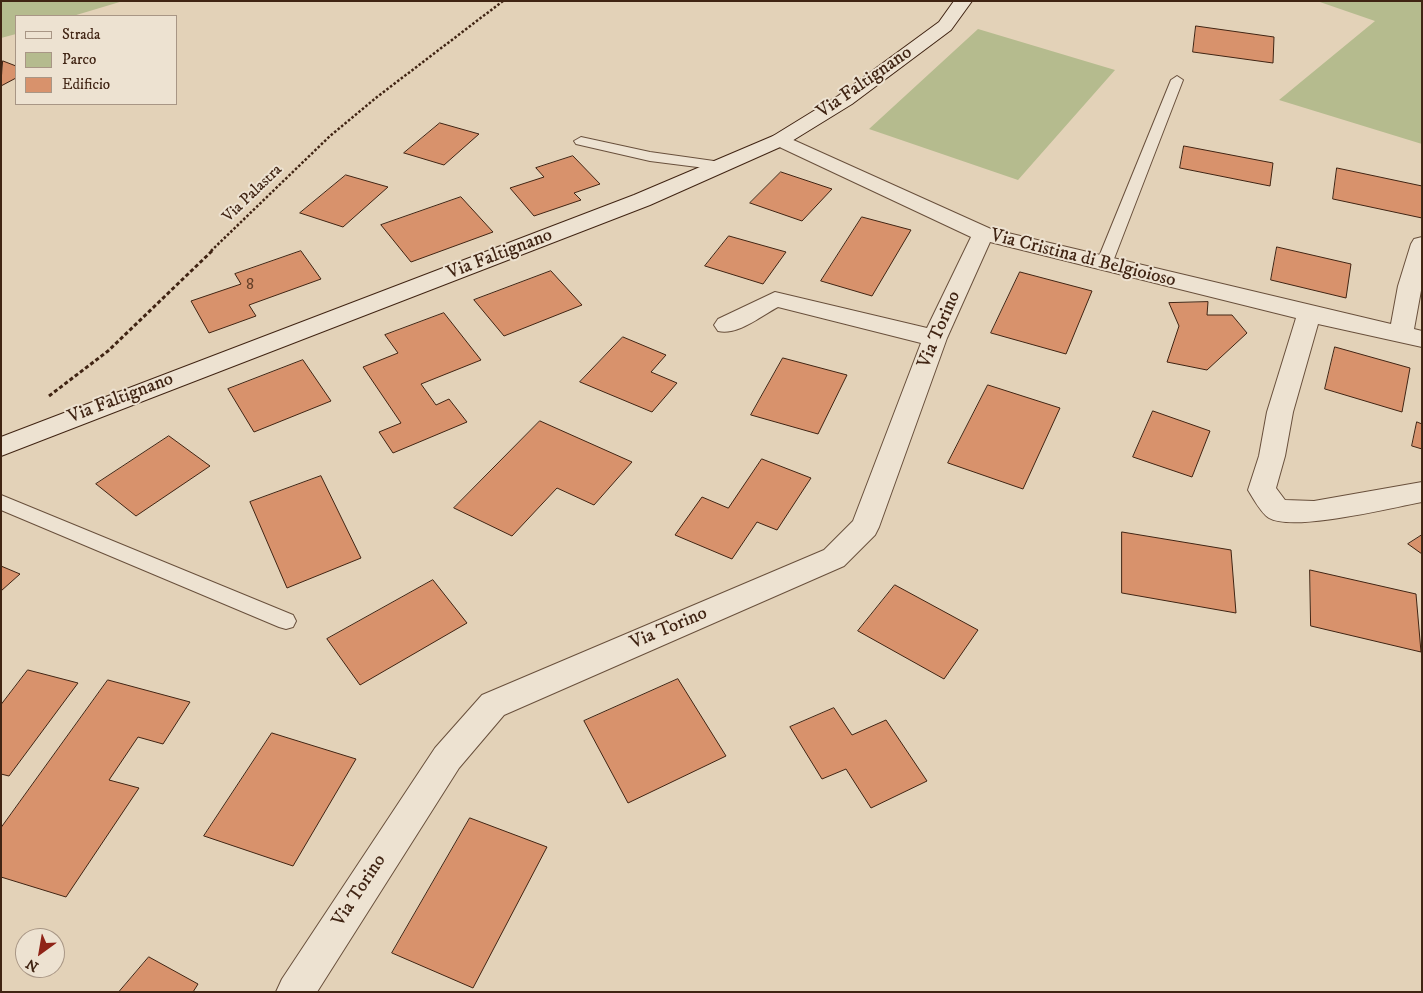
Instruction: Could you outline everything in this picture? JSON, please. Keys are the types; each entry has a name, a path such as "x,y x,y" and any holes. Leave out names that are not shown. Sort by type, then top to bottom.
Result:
{"street":[{"name":"Via Faltignano","path":"1,447 642,200 780,140 845,100 945,26 963,1"},
{"name":"Via Cristina di Belgioioso","path":"780,140 983,234 1411,337 1410,286 1422,244"},
{"name":"Via Torino","path":"295,992 447,758 493,705 834,558 865,527 935,338 983,234"},
{"path":"726,325 775,299 935,338"},
{"path":"1310,314 1280,412 1272,456 1262,490 1278,510 1314,511 1422,492"}],"lane":[{"path":"1104,264 1177,80"},
{"path":"581,142 672,161 721,166"},
{"path":"1,502 286,621"}],"path":[{"name":"Via Palastra","path":"41,402 108,351 330,136 503,1"}],"green space":[{"path":"1,1 123,1 76,15 15,15 15,34 1,38"},
{"path":"1317,1 1422,1 1422,144 1279,100 1375,21"},
{"path":"978,29 1115,70 1018,180 869,129"}],"building":[{"path":"1196,26 1274,37 1273,63 1193,52"},
{"path":"3,61 15,66 15,79 1,86"},
{"path":"440,123 479,134 444,165 404,153"},
{"path":"1184,146 1273,163 1270,186 1180,168"},
{"path":"573,156 600,184 574,193 581,200 534,216 510,188 544,177 536,168"},
{"path":"1337,168 1422,186 1422,218 1333,199"},
{"path":"781,172 832,189 802,221 750,203"},
{"path":"346,175 388,187 343,227 300,213"},
{"path":"461,197 493,232 411,262 381,225"},
{"path":"862,217 911,230 872,296 821,281"},
{"path":"729,236 786,252 763,284 705,266"},
{"path":"1277,247 1351,264 1346,298 1271,280"},
{"path":"301,251 321,279 249,305 256,316 209,333 191,301 241,284 235,274"},
{"path":"551,271 582,305 504,336 474,300"},
{"path":"1020,272 1092,291 1066,354 991,333"},
{"path":"1208,302 1207,315 1232,315 1247,333 1207,370 1167,362 1179,326 1169,303"},
{"path":"444,313 481,360 421,384 436,405 449,399 467,422 393,453 379,432 401,423 363,367 398,353 385,335"},
{"path":"623,337 666,355 651,372 677,383 652,412 580,382"},
{"path":"1335,347 1410,368 1402,412 1325,389"},
{"path":"783,358 847,375 818,434 751,415"},
{"path":"303,360 331,401 254,432 228,389"},
{"path":"988,385 1060,408 1023,489 948,463"},
{"path":"1153,411 1210,431 1192,477 1133,457"},
{"path":"540,421 632,462 594,505 557,488 512,536 454,508"},
{"path":"1417,422 1422,424 1422,449 1412,446"},
{"path":"169,436 210,466 136,516 96,484"},
{"path":"762,459 811,478 777,530 757,522 732,559 675,535 702,497 728,508"},
{"path":"321,476 361,558 287,588 250,502"},
{"path":"1122,532 1231,550 1236,613 1122,593"},
{"path":"1422,535 1422,554 1408,544"},
{"path":"1,566 20,574 1,591"},
{"path":"1310,570 1416,594 1421,652 1311,626"},
{"path":"433,580 467,623 360,685 327,639"},
{"path":"895,585 978,630 944,679 858,631"},
{"path":"28,670 78,683 9,776 1,774 1,705"},
{"path":"678,679 726,756 628,803 584,721"},
{"path":"108,680 190,702 163,744 138,737 109,780 139,788 66,897 1,877 1,828"},
{"path":"834,708 852,735 886,720 927,781 871,808 846,769 822,779 790,727"},
{"path":"272,733 356,759 293,866 204,836"},
{"path":"470,818 547,847 473,988 392,953"},
{"path":"149,957 198,984 193,992 119,992"}]}
